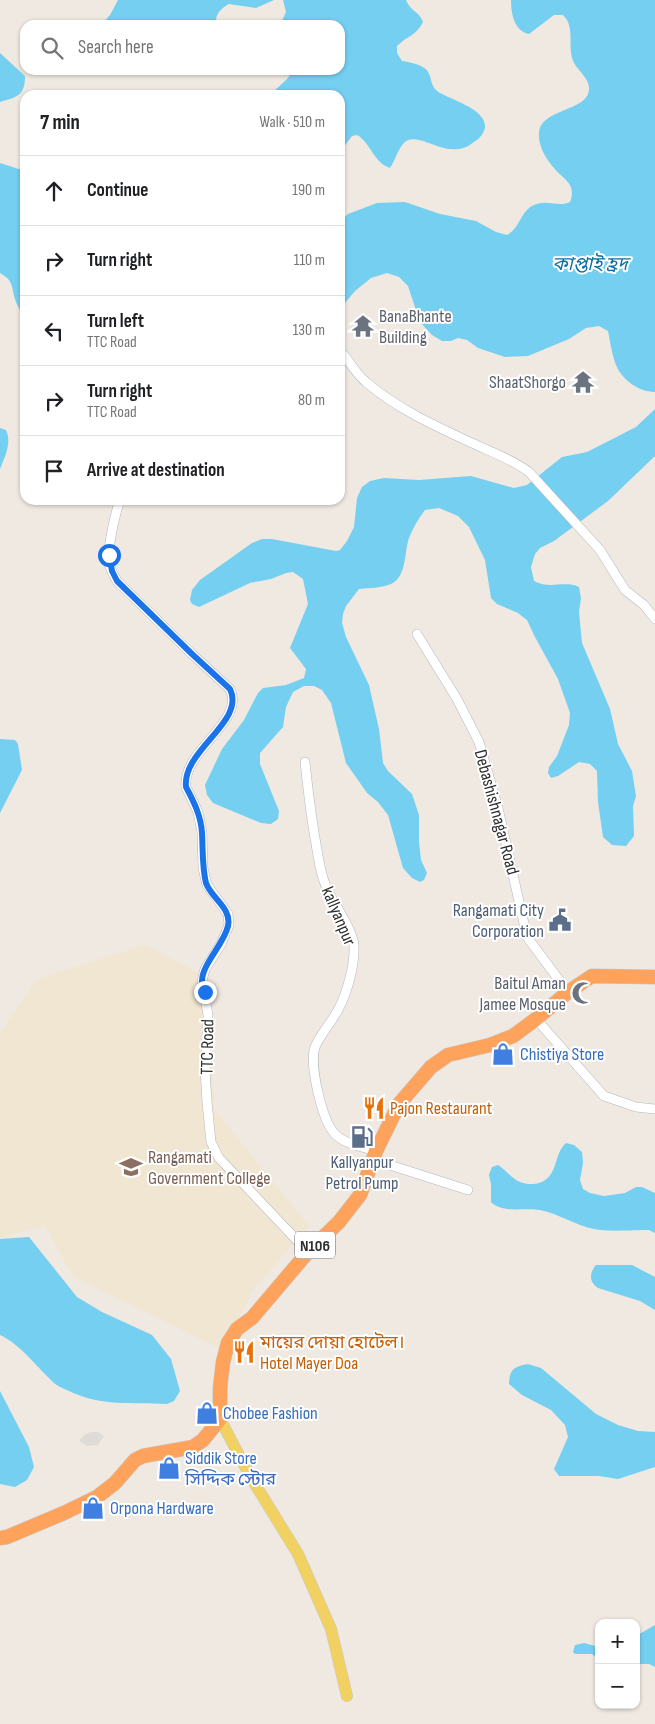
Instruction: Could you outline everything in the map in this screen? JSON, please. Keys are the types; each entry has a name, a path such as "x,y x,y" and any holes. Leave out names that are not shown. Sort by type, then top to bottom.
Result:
{"highway":[{"name":"N106","path":"220,1419 220,1388 228,1342 237,1329 252,1318 308,1252 339,1222 360,1195 375,1155 399,1104 431,1067 448,1055 490,1045 513,1036 568,992 592,976 655,977"},
{"path":"0,1538 7,1537 64,1513 97,1496 115,1483 135,1460 143,1456 193,1447 203,1440 220,1419"}],"main road":[{"path":"220,1419 250,1476 298,1554 331,1629 347,1696"}],"street":[{"path":"345,357 364,381 384,396 472,443 519,464 530,472 600,550 625,590 644,605 655,619"},
{"name":"TTC Road","path":"118,505 109,555 112,571 117,581 230,689 234,696 233,705 228,717 200,750 186,773 186,787 198,812 202,832 203,868 207,885 228,914 229,925 221,944 206,969 202,981 208,1015 205,1070 211,1142 219,1158 308,1252"},
{"name":"Debashishnagar Road","path":"417,634 457,699 479,742 498,808 527,936 568,992"},
{"name":"kallyanpur","path":"305,762 310,809 324,881 354,944 354,961 340,1007 314,1050 317,1085 325,1114 330,1127 344,1141 375,1155 468,1190"},
{"path":"536,1019 604,1096 636,1108 655,1109"}],"shaded area":[{"name":"Rangamati Government College","path":"145,945 210,979 214,1109 309,1226 254,1289 221,1349 73,1276 45,1226 0,1237 0,1033 37,979"},
{"path":"98,1432 104,1436 98,1445 88,1446 79,1441 85,1434"}],"water":[{"path":"118,0 274,0 256,8 229,4 219,12 216,20 106,20"},
{"path":"283,0 406,0 423,22 415,33 397,46 397,53 402,61 423,67 428,71 436,90 469,107 481,116 485,127 482,134 476,141 456,149 447,149 415,139 408,140 400,149 390,168 376,157 362,138 357,135 352,136 345,145 345,90 275,90 290,75 345,75 345,20 282,20 286,12"},
{"name":"কাপ্তাই হ্রদ","path":"511,0 655,0 655,392 635,386 624,377 616,366 608,331 599,326 586,328 569,339 528,356 505,357 478,348 467,340 458,338 451,341 442,341 432,335 420,322 408,286 399,277 387,273 371,278 355,291 345,303 345,217 348,214 377,203 405,202 440,214 476,221 496,232 507,235 532,206 542,203 565,204 570,202 572,196 571,186 545,156 541,147 539,133 542,125 548,118 575,106 588,95 588,83 572,58 569,25 563,15 554,15 529,34 520,29 514,21"},
{"path":"0,53 20,71 20,75 25,76 25,83 19,95 0,102"},
{"path":"0,163 20,169 20,309 10,281 0,273"},
{"path":"655,409 655,456 608,501 554,541 540,548 535,554 531,567 534,581 540,584 568,584 579,587 582,643 610,709 618,744 632,771 636,796 633,806 634,836 626,846 612,845 603,837 598,802 597,771 590,764 579,762 558,776 551,778 548,773 569,725 570,713 558,679 527,620 518,613 497,604 491,598 485,560 469,527 458,516 439,508 425,510 416,524 407,544 400,576 396,581 375,588 359,589 346,606 342,623 346,637 369,685 379,729 383,763 388,771 412,794 419,815 421,860 427,873 424,880 420,882 412,878 403,868 388,815 378,802 367,793 346,763 331,703 322,690 314,686 304,686 293,692 286,707 283,727 260,753 260,764 279,811 278,819 271,824 261,823 213,803 207,795 205,785 222,749 244,720 258,693 263,688 286,685 304,678 306,669 290,648 308,604 303,579 293,572 250,583 199,607 192,604 190,600 192,590 200,580 252,543 262,539 272,539 336,551 340,550 354,527 357,498 362,487 370,481 384,478 419,480 471,476 514,488 527,485 562,457 587,452 636,427"},
{"path":"0,428 6,430 8,440 0,469"},
{"path":"0,739 15,740 18,744 22,770 0,813"},
{"path":"566,1143 574,1145 582,1152 583,1163 580,1180 583,1189 590,1193 604,1196 625,1193 636,1187 642,1187 655,1193 655,1233 649,1230 614,1231 594,1229 540,1210 508,1209 496,1206 491,1202 489,1175 492,1167 498,1165 514,1179 522,1183 539,1183 550,1176 559,1153"},
{"path":"29,1237 77,1297 102,1312 152,1335 171,1359 180,1391 174,1401 167,1404 117,1403 93,1400 81,1396 56,1384 21,1350 0,1335 0,1239"},
{"path":"596,1265 632,1265 655,1277 655,1310 640,1301 598,1288 593,1283 591,1277"},
{"path":"528,1364 541,1368 596,1414 618,1425 638,1431 655,1432 655,1467 618,1479 599,1476 559,1476 554,1469 568,1437 565,1425 551,1410 522,1395 509,1384 512,1371 519,1366"},
{"path":"0,1391 29,1447 34,1467 27,1480 15,1487 0,1484"},
{"path":"655,1625 655,1667 649,1664 640,1664 640,1634"},
{"path":"584,1643 595,1646 595,1657 592,1654 575,1654 573,1652 575,1645"}],"place":[{"name":"BanaBhante Building","path":"363,326"},
{"name":"ShaatShorgo","path":"583,382"},
{"name":"Rangamati City Corporation","path":"560,920"},
{"name":"Baitul Aman Jamee Mosque","path":"583,993"},
{"name":"Chistiya Store","path":"503,1054"},
{"name":"Pajon Restaurant","path":"374,1108"},
{"name":"Kallyanpur Petrol Pump","path":"362,1137"},
{"name":"Rangamati Government College","path":"131,1167"},
{"name":"মায়ের দোয়া হোটেল। Hotel Mayer Doa","path":"244,1352"},
{"name":"Chobee Fashion","path":"207,1413"},
{"name":"Siddik Store সিদ্দিক স্টোর","path":"169,1468"},
{"name":"Orpona Hardware","path":"93,1508"}],"route":[{"path":"109,555 109,563 117,581 230,689 234,696 233,705 228,717 200,750 186,773 186,787 198,812 202,832 203,868 207,885 228,914 229,925 221,944 206,969 202,981 205,992"}]}
